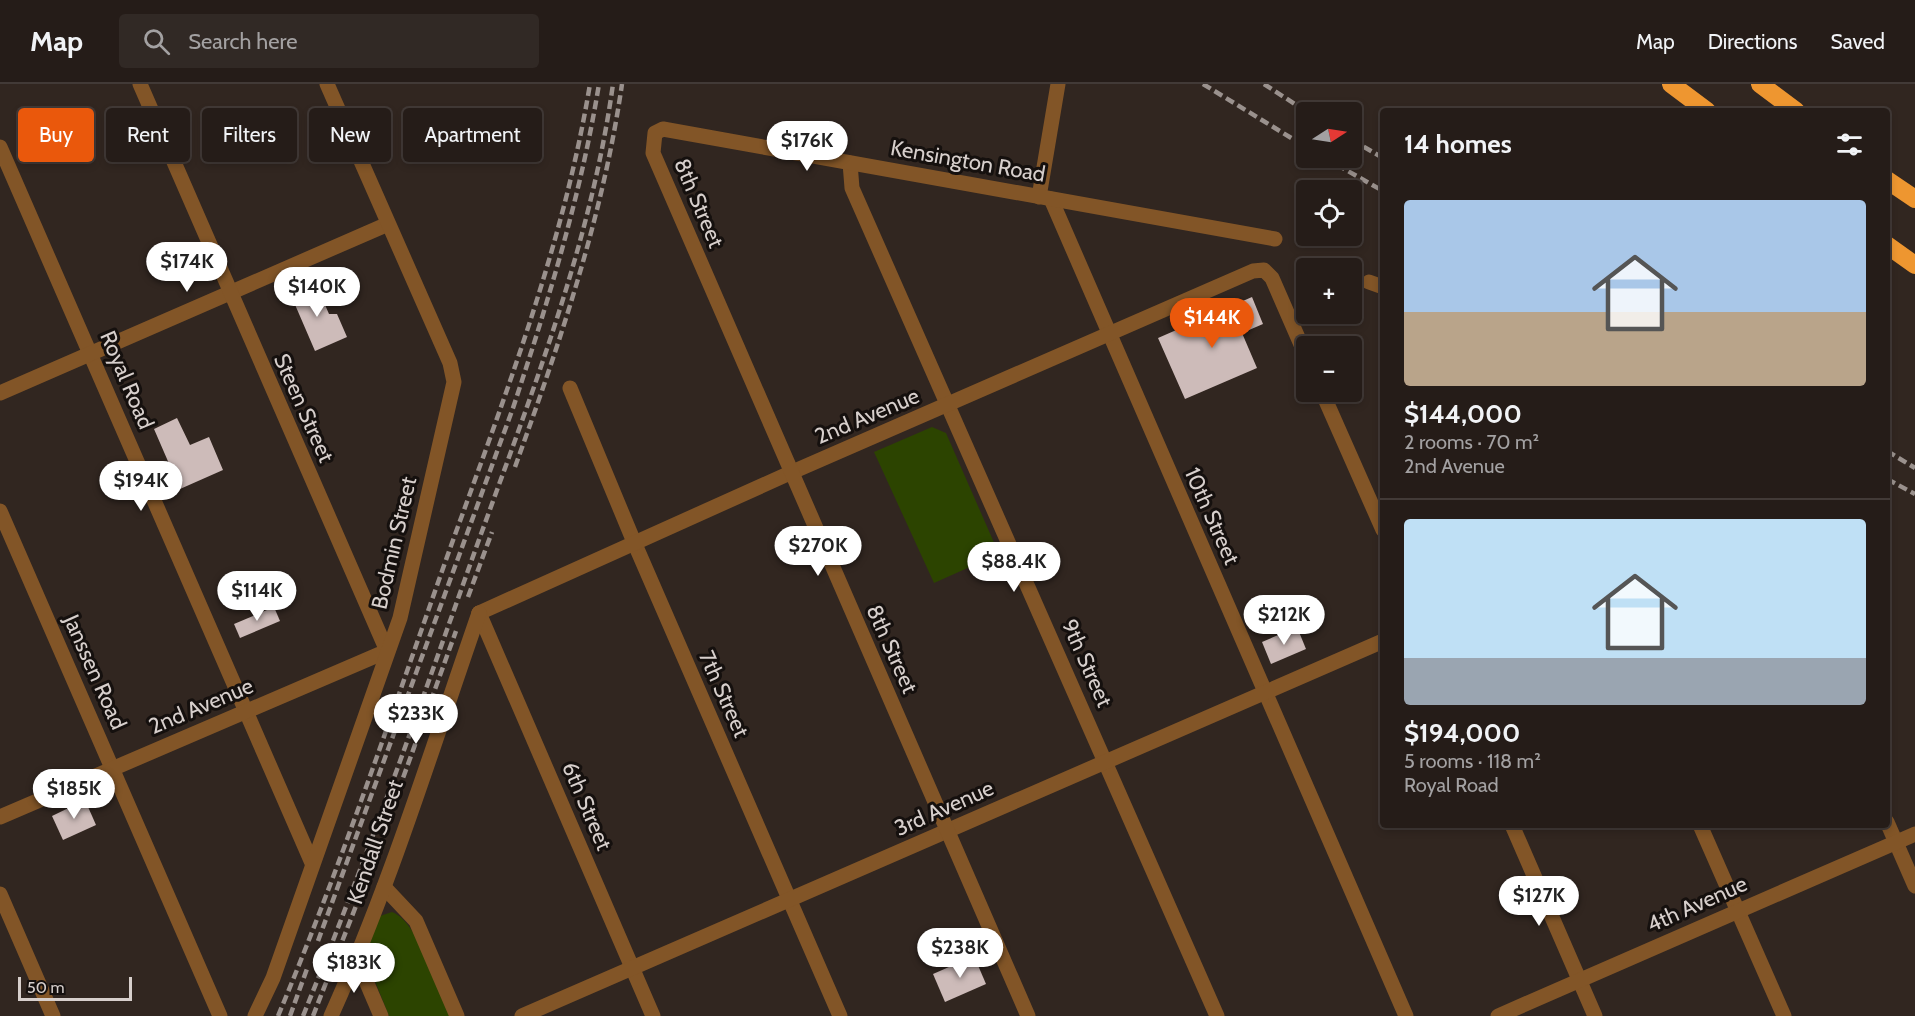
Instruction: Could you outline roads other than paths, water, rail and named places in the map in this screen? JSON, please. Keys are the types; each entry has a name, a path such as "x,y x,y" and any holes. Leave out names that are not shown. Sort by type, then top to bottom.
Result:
{"highway":[{"path":"1671,84 1703,108"},
{"path":"1760,84 1792,108"},
{"path":"1890,182 1915,199"},
{"path":"1890,247 1915,265"}],"street":[{"name":"Steen Street","path":"140,84 229,293 387,651"},
{"name":"Bodmin Street","path":"255,1016 273,978 400,618 454,382 450,363 327,84"},
{"path":"1045,198 1058,84"},
{"name":"Kensington Road","path":"655,133 663,129 1275,239"},
{"name":"8th Street","path":"655,133 653,153 790,473 1028,1016"},
{"name":"Royal Road","path":"0,147 312,863"},
{"name":"9th Street","path":"850,163 852,188 914,330 950,404 1217,1016"},
{"name":"10th Street","path":"1045,198 1108,334 1406,1016"},
{"path":"0,393 388,224"},
{"name":"2nd Avenue","path":"478,613 790,473 1253,271 1264,270 1272,278 1297,336"},
{"name":"7th Street","path":"570,388 634,542 840,1016"},
{"path":"1326,402 1380,523"},
{"name":"Janssen Road","path":"0,511 220,1016"},
{"name":"Kendall Street","path":"332,1016 357,960 384,887 478,613"},
{"name":"6th Street","path":"478,613 653,1016"},
{"name":"3rd Avenue","path":"522,1016 1380,642"},
{"name":"2nd Avenue","path":"0,817 387,651"},
{"path":"1513,828 1595,1016"},
{"path":"1701,828 1784,1016"},
{"path":"1890,828 1915,886"},
{"name":"4th Avenue","path":"1498,1016 1915,834"},
{"path":"384,887 416,921 457,1016"},
{"path":"0,894 53,1016"},
{"path":"357,960 381,1016"}],"railway":[{"path":"278,1016 366,788 510,382 548,265 578,145 590,84"},
{"path":"318,941 513,408 539,328 573,207 599,84"},
{"path":"303,1016 390,790 554,326 589,207 603,146 613,84"},
{"path":"515,467 564,326 592,230 604,182 622,84"},
{"path":"1203,84 1296,141"},
{"path":"1264,84 1296,105"},
{"path":"1362,146 1380,156"},
{"path":"1343,168 1380,189"},
{"path":"1890,453 1915,468"},
{"path":"1890,481 1915,494"},
{"path":"468,597 492,532"},
{"path":"394,803 456,631"},
{"path":"313,1016 363,888"},
{"path":"290,1016 308,966"}]}
